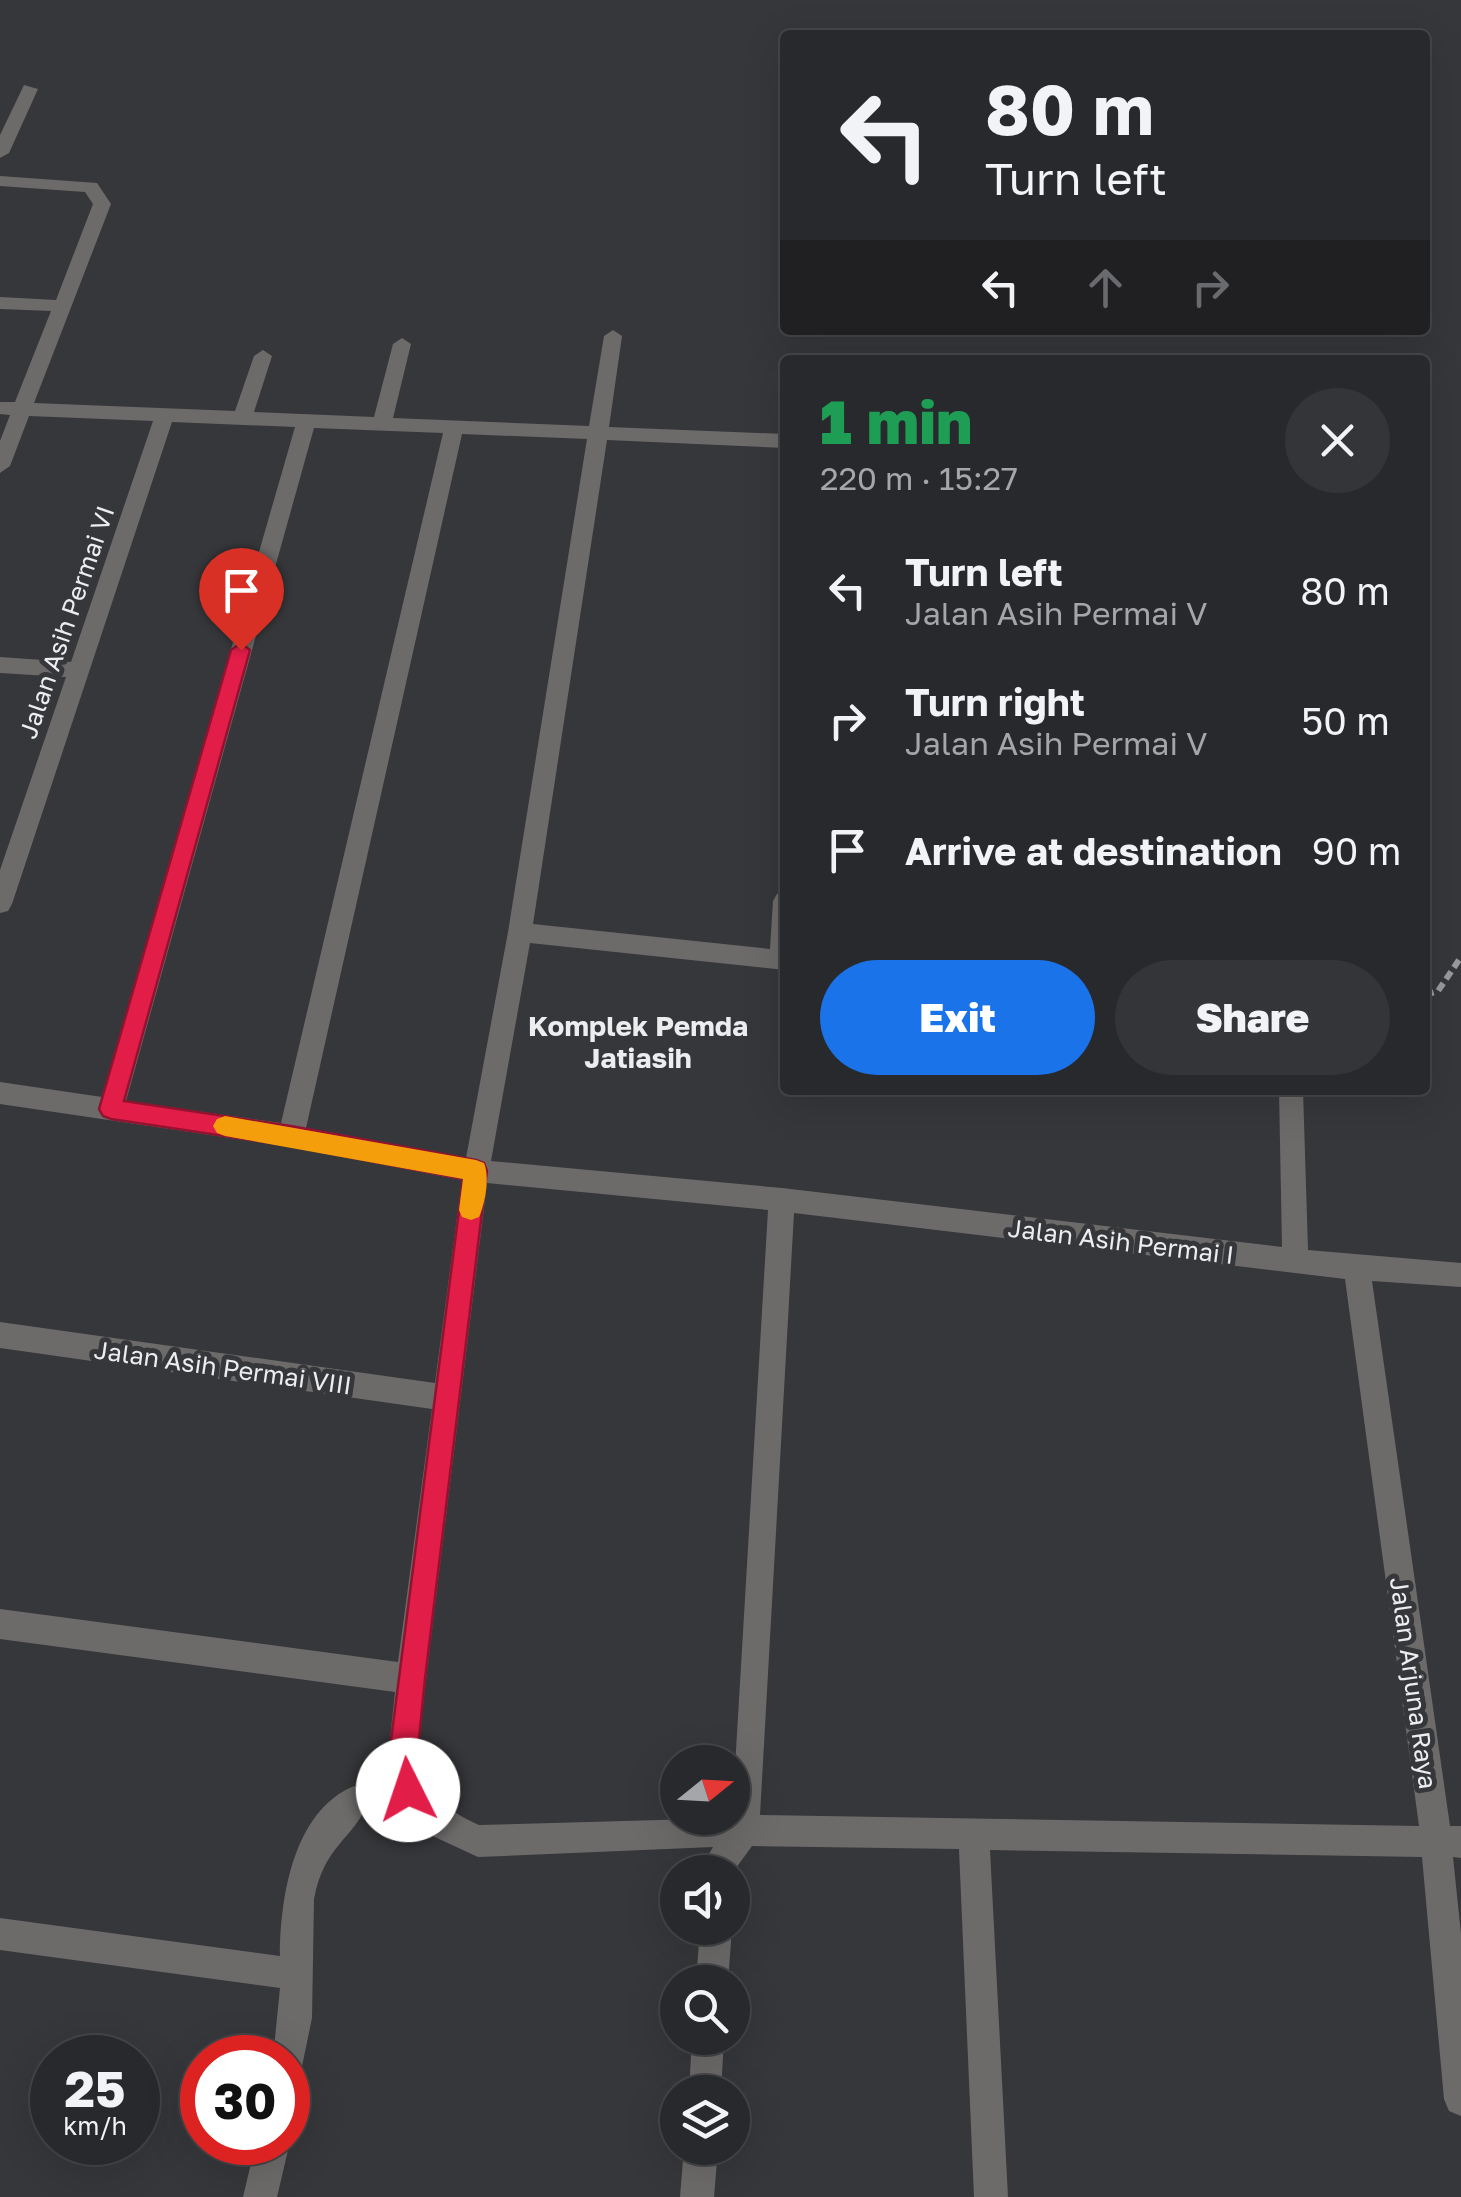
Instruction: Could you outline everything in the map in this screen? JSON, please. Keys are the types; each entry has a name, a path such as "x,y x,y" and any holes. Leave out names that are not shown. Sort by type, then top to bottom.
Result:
{"street":[{"path":"0,153 30,90"},
{"path":"0,181 91,187 100,195 101,214 0,466"},
{"path":"0,303 64,306"},
{"path":"613,336 520,932 476,1171 404,1748 408,1790 435,1821 478,1841 660,1833"},
{"path":"382,424 402,344"},
{"path":"242,418 262,356"},
{"path":"0,408 780,441"},
{"name":"Jalan Asih Permai VI","path":"0,904 165,415"},
{"path":"111,1109 306,421"},
{"path":"291,1136 454,427"},
{"path":"0,665 79,670"},
{"path":"520,932 780,960"},
{"name":"Jalan Asih Permai I","path":"0,1093 291,1136 476,1171 782,1200 1356,1268 1461,1276"},
{"path":"1291,1095 1295,1261"},
{"path":"749,1745 782,1200"},
{"name":"Jalan Arjuna Raya","path":"1356,1268 1448,1841 1461,2099"},
{"name":"Jalan Asih Permai VIII","path":"0,1334 446,1398"},
{"path":"0,1624 411,1679"},
{"path":"293,2035 296,1910 303,1869 321,1834 354,1801"},
{"path":"750,1830 1448,1841"},
{"path":"974,1832 991,2197"},
{"path":"0,1934 296,1974"},
{"path":"260,2197 268,2165"},
{"path":"698,2197 700,2165"}],"path":[{"path":"1430,993 1438,991 1461,957"}],"slow traffic":[{"path":"225,1126 476,1171 471,1210"}],"district":[{"name":"Komplek Pemda Jatiasih","path":"638,1041"}],"route":[{"path":"241,650 111,1109 291,1136 476,1171 411,1679 404,1748 408,1790"}]}
